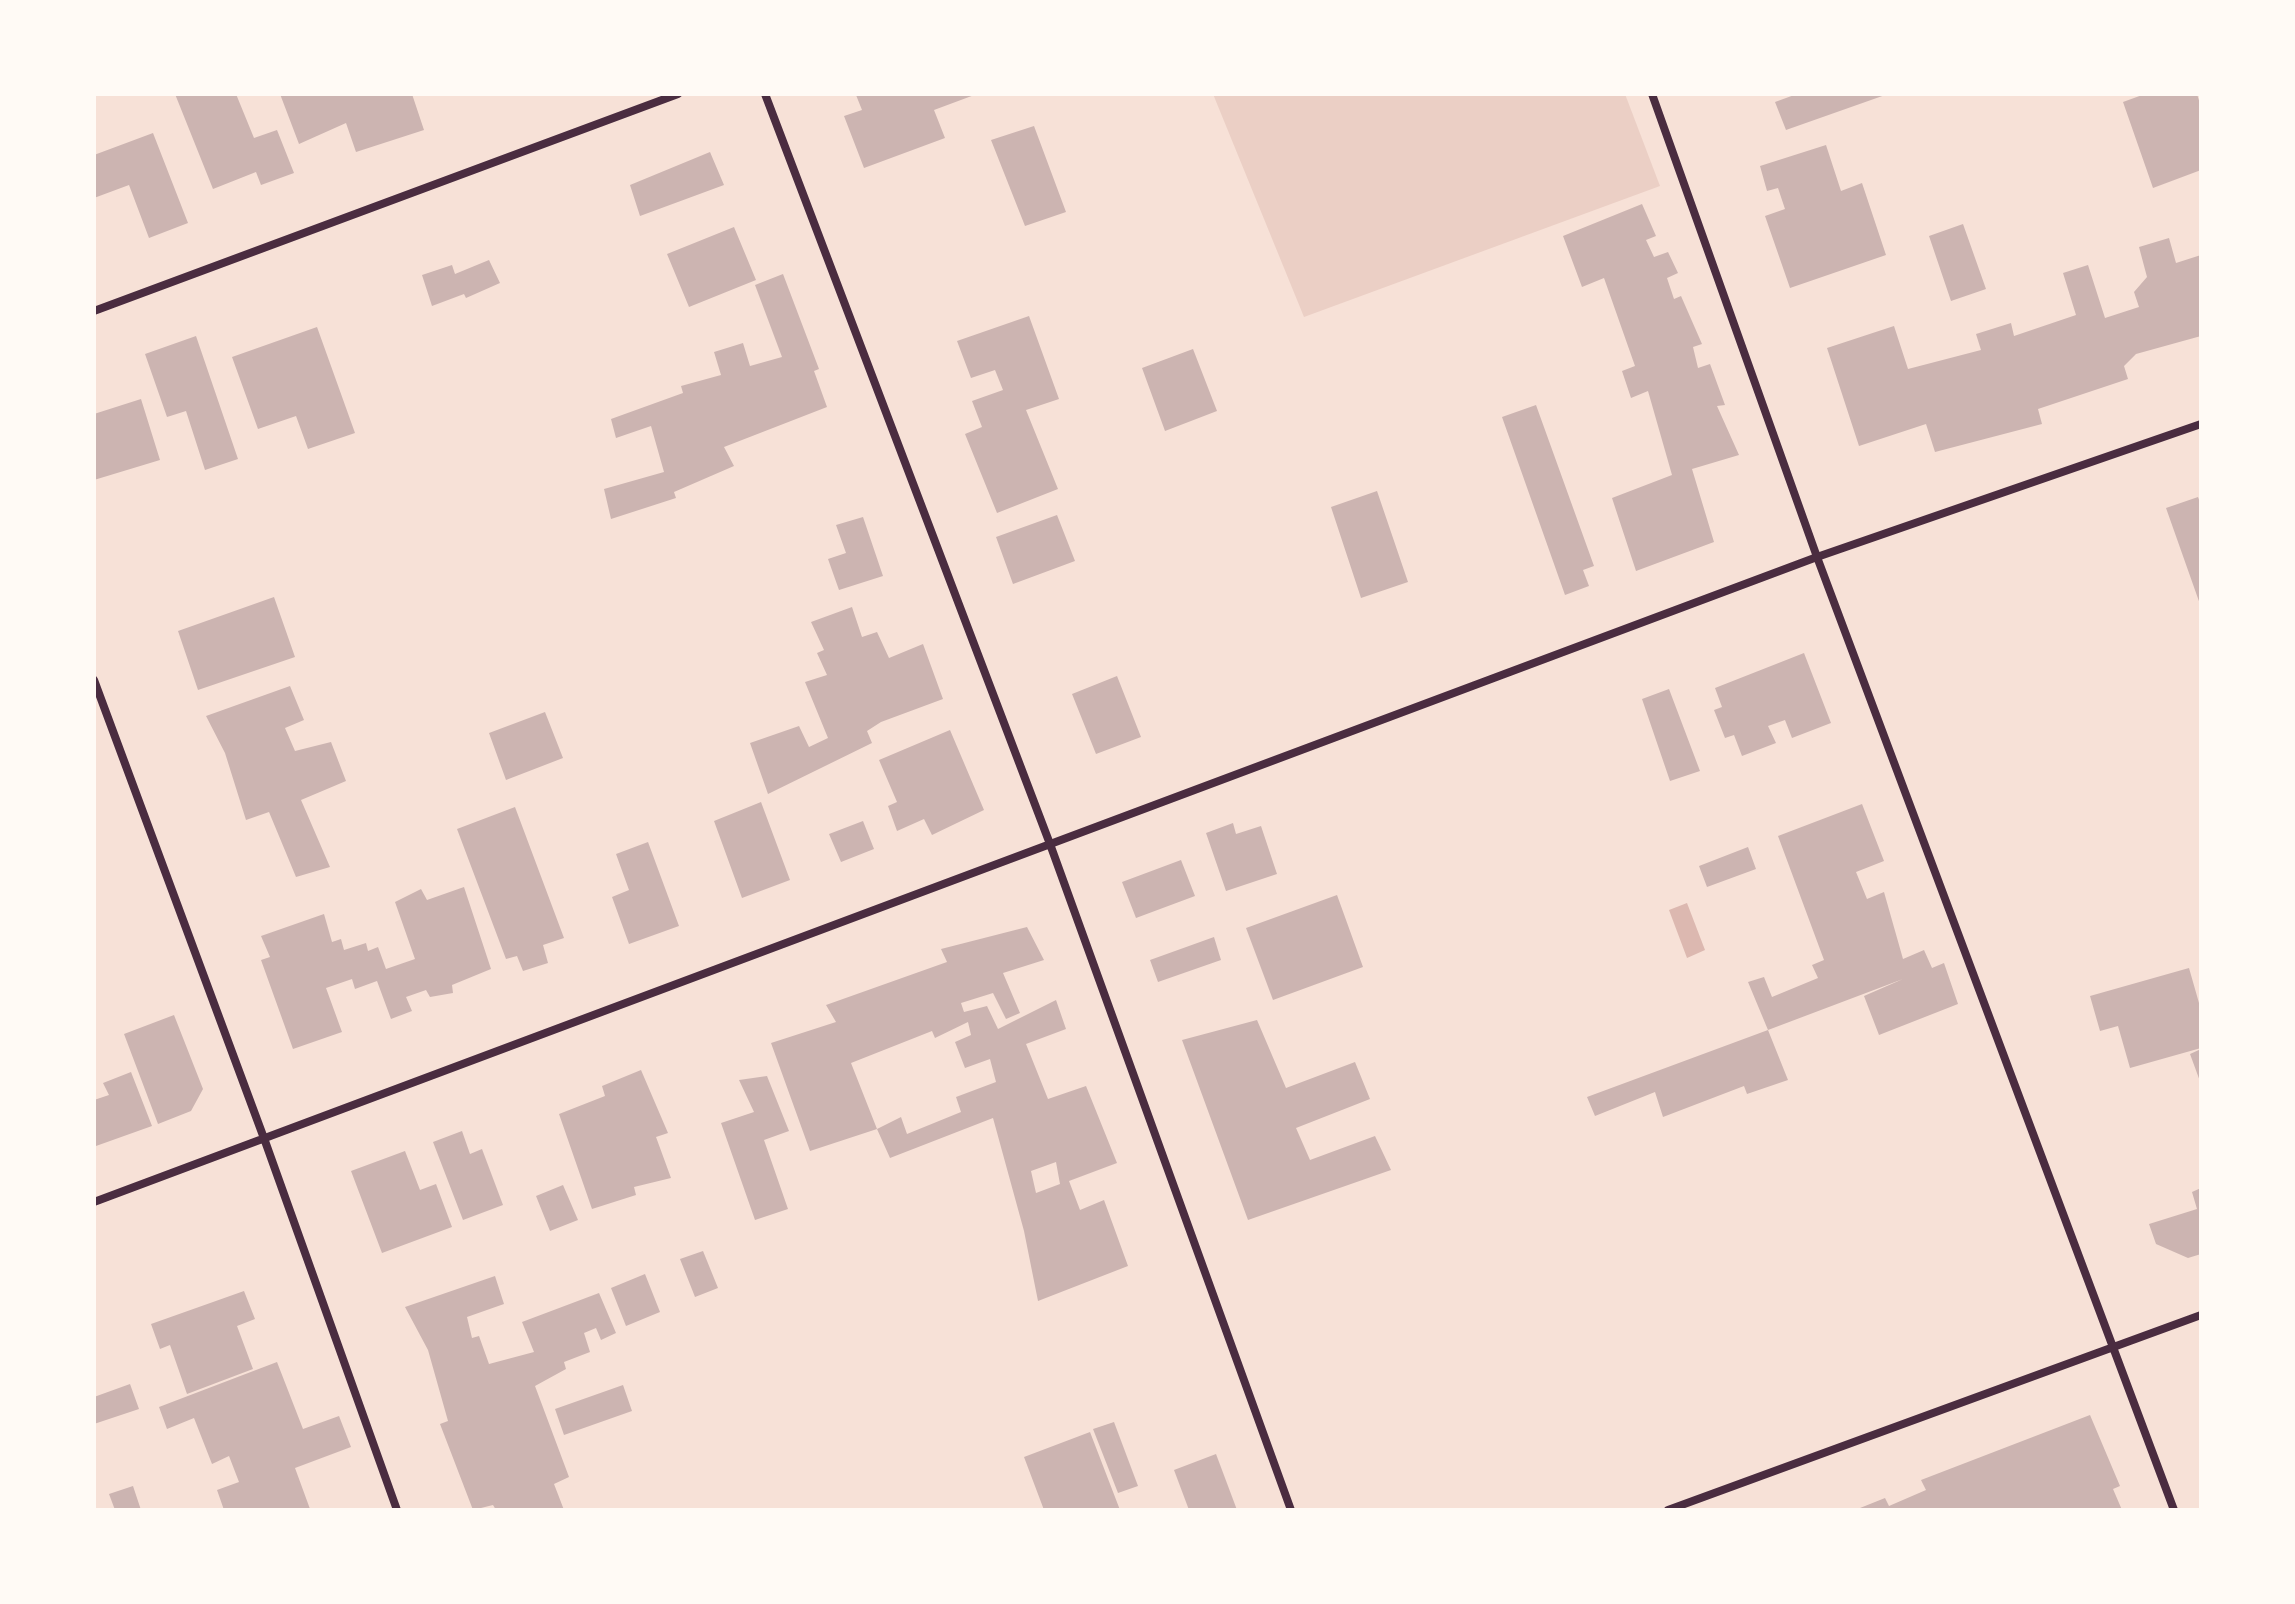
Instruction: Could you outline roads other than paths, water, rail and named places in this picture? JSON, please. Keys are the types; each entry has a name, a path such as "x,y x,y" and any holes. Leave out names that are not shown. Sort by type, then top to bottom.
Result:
{"street":[{"path":"94,311 678,94"},
{"path":"765,94 1050,844 1291,1510"},
{"path":"1652,94 1817,557 2174,1510"},
{"path":"94,1202 265,1141 1817,557 2201,424"},
{"path":"94,680 265,1141 397,1510"},
{"path":"1668,1510 2201,1315"}]}
